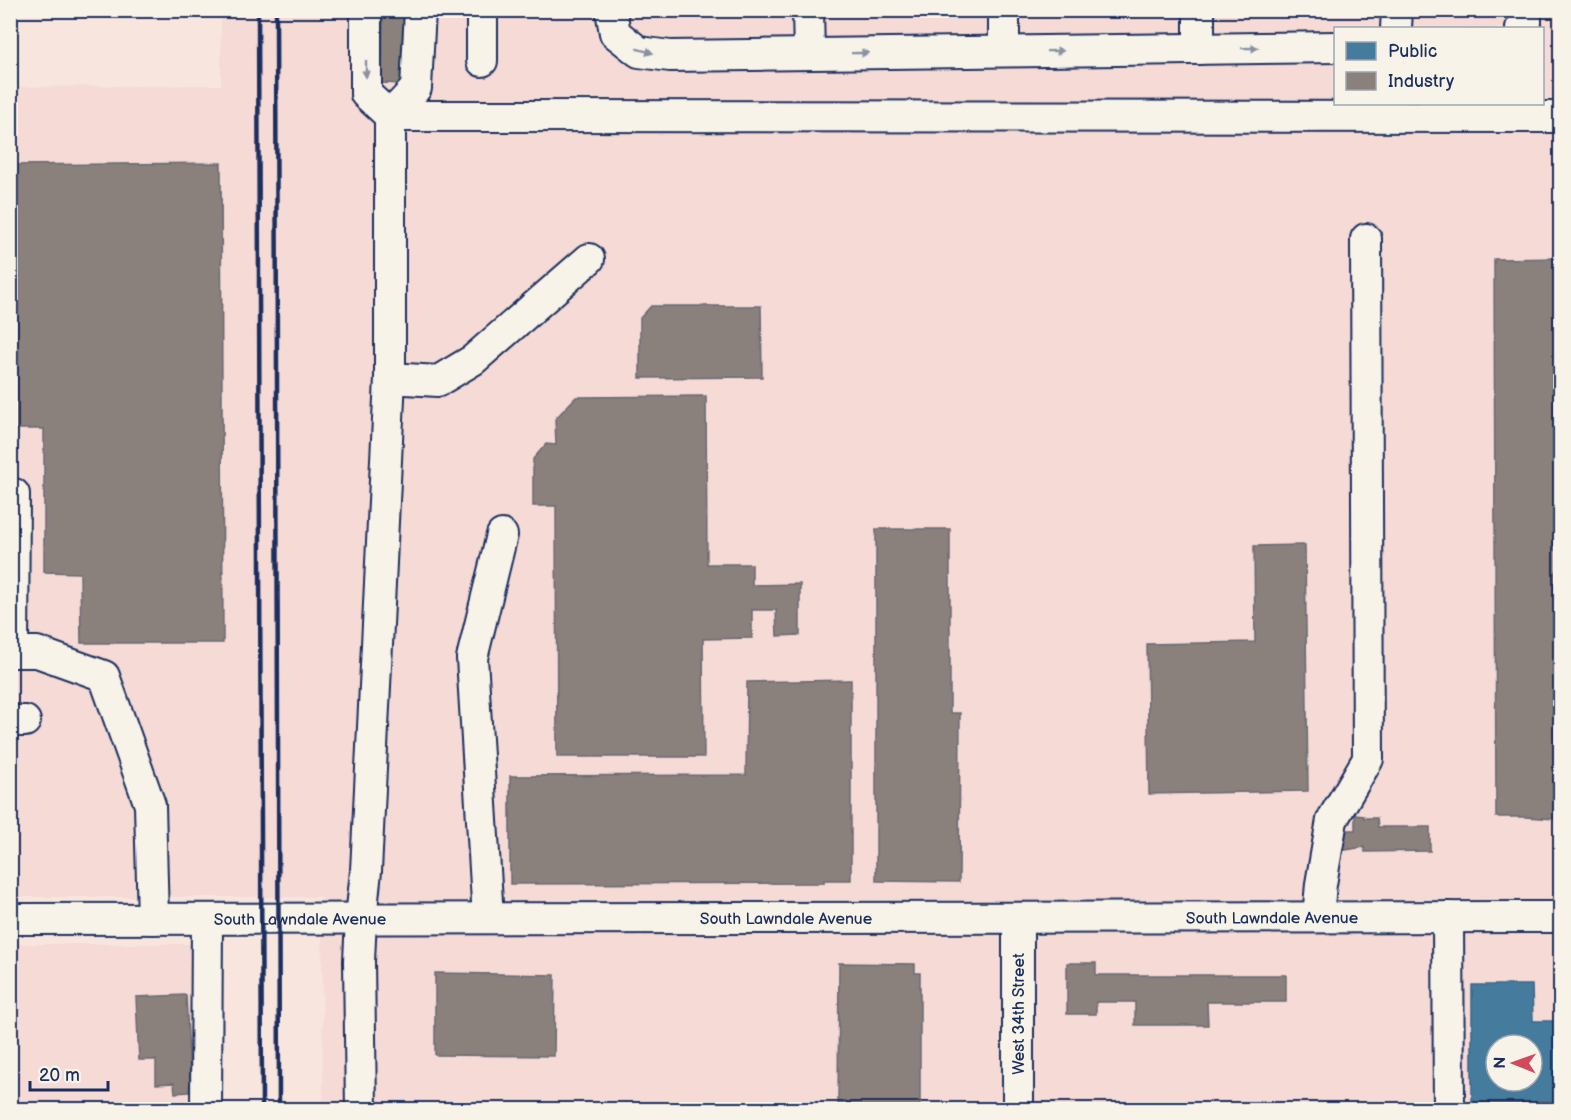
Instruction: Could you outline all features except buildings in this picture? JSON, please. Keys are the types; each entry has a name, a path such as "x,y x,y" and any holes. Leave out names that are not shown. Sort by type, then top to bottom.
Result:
{"street":[{"path":"366,10 366,94 390,116 1560,117"},
{"path":"361,1110 359,970 361,918 366,870 390,378 390,116 416,88 420,10"},
{"path":"482,10 482,61"},
{"path":"611,10 615,33 639,52 670,56 1334,47"},
{"path":"808,10 809,54"},
{"path":"1004,10 1004,51"},
{"path":"1199,10 1199,49"},
{"path":"1396,27 1397,10"},
{"path":"1522,27 1526,23 1526,10"},
{"path":"1318,917 1332,820 1368,759 1366,239"},
{"path":"390,378 438,381 473,360 589,259"},
{"path":"10,494 15,494 13,652 37,652 104,676 150,805 153,919"},
{"path":"488,918 472,658 502,535"},
{"path":"1448,917 1449,1110"},
{"name":"South Lawndale Avenue","path":"10,919 1560,917"},
{"name":"West 34th Street","path":"1018,918 1018,1110"},
{"path":"207,919 207,1110"}],"shaded area":[{"path":"221,11 1560,11 1560,1109 323,1109 322,897 11,897 10,87 221,85"},
{"path":"11,944 194,944 193,1109 11,1110"}],"railway":[{"path":"258,10 262,1110"},
{"path":"276,10 279,1110"}]}
